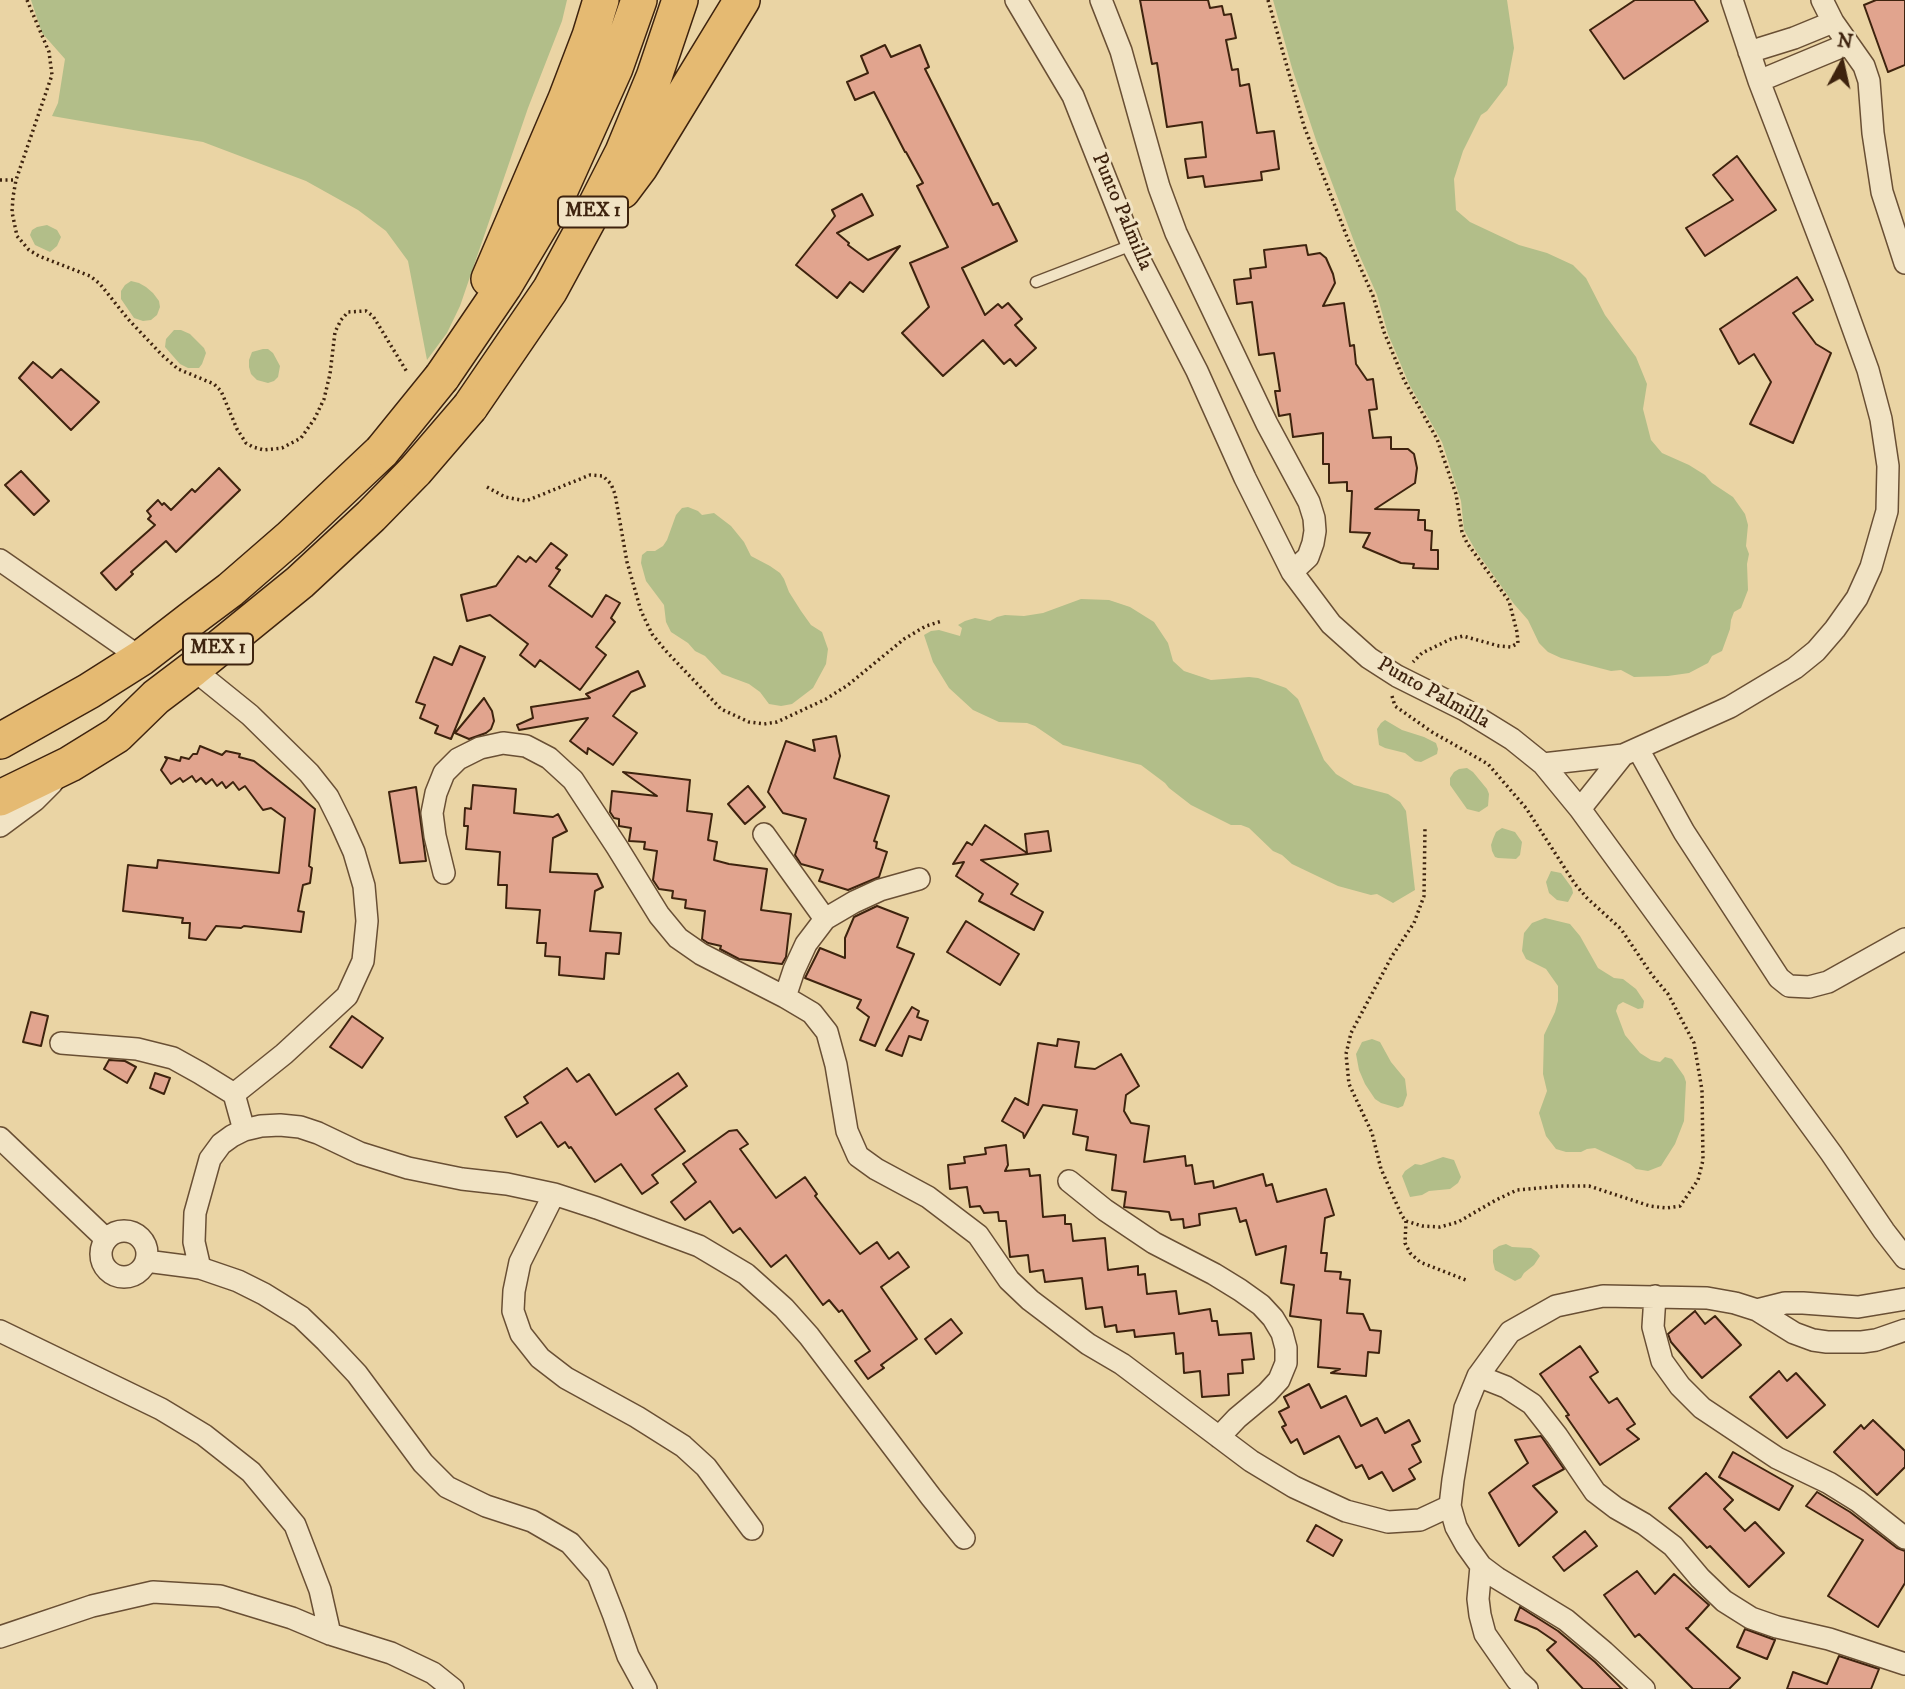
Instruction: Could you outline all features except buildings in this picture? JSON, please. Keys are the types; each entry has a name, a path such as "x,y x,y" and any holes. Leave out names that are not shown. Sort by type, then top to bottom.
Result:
{"highway":[{"path":"463,349 499,254 566,99 601,0"},
{"name":"MEX 1","path":"0,741 141,658 230,590 382,451 463,349 530,245 556,199 615,68 639,0"},
{"name":"MEX 1","path":"0,799 70,764 117,736 156,696 300,582 371,516 415,471 470,407 550,290 595,208 623,152 654,77 680,0"},
{"path":"550,290 640,167 742,0"}],"street":[{"name":"Punto Palmilla","path":"1017,0 1073,96 1132,246 1197,371 1245,478 1292,572 1331,624 1369,658 1397,676 1465,710 1512,739 1543,764 1580,809 1905,1258"},
{"path":"1101,0 1121,51 1159,187 1177,233 1219,325 1309,502 1314,518 1313,543 1308,557 1292,572"},
{"path":"1543,764 1631,752 1730,707 1795,668 1816,651 1857,598 1871,567 1888,511 1888,466 1881,419 1868,370 1759,81 1732,0"},
{"path":"1822,0 1833,22 1864,66 1869,81 1882,192 1905,261"},
{"path":"1749,52 1833,22"},
{"path":"1759,81 1848,44"},
{"path":"0,560 141,658"},
{"path":"193,669 250,715 309,773 328,797 337,815 354,852 365,886 368,921 363,961 347,996 284,1054 234,1094"},
{"path":"444,873 432,813 444,774 458,759 480,748 503,743 526,746 549,758 573,780 659,915 678,938 701,954 812,1013 827,1032 848,1131 858,1156 876,1169 928,1197 978,1235 1009,1280 1030,1300 1088,1344 1122,1364 1251,1461 1294,1488 1346,1511 1388,1522 1420,1520 1450,1506"},
{"path":"1580,809 1631,752"},
{"path":"1631,752 1779,978 1790,986 1828,982 1905,939"},
{"path":"0,826 35,800 70,764"},
{"path":"764,834 825,919"},
{"path":"785,997 806,944 825,919 880,890 919,879"},
{"path":"61,1044 137,1049 173,1058 234,1094 244,1130"},
{"path":"200,1268 194,1242 195,1213 210,1159 221,1144 244,1130 280,1125 300,1127 360,1153 408,1168 462,1179 507,1184 554,1194 597,1208 699,1246 746,1274 784,1308 809,1336 964,1538"},
{"path":"0,1138 106,1239"},
{"path":"1069,1181 1144,1237 1240,1290 1261,1305 1282,1333 1286,1363 1279,1380 1219,1437"},
{"path":"554,1194 520,1262 513,1311 521,1334 540,1358 566,1378 683,1446 706,1467 752,1529"},
{"path":"119,1231 135,1233 146,1245 146,1261 136,1273 129,1276 113,1274 107,1269 101,1255 106,1239 119,1231"},
{"path":"146,1261 200,1268 247,1285 301,1317 357,1374 423,1463 447,1487 486,1506 532,1521 570,1543 598,1575 628,1656 646,1689"},
{"path":"1643,1689 1566,1619 1481,1566 1456,1527 1450,1506 1465,1408 1478,1376 1510,1332 1556,1306 1603,1296 1707,1298 1735,1303 1757,1310 1794,1333 1827,1342 1876,1340 1905,1330"},
{"path":"1655,1296 1653,1328 1662,1361 1679,1386 1702,1408 1777,1458 1829,1483 1858,1501 1905,1538"},
{"path":"1757,1310 1785,1303 1858,1307 1905,1299"},
{"path":"1827,1342 1831,1304"},
{"path":"0,1331 162,1409 205,1435 251,1472 295,1525 320,1590 330,1634"},
{"path":"1478,1376 1506,1387 1532,1404 1595,1492 1673,1546 1724,1601 1751,1618 1829,1639 1905,1664"},
{"path":"1481,1566 1478,1600 1485,1634 1527,1689"},
{"path":"0,1637 92,1606 153,1592 220,1596 391,1653 433,1673 453,1689"}],"lane":[{"path":"1036,282 1132,246"}],"path":[{"path":"27,0 49,52 52,75 16,180 12,212 18,236 29,250 90,276 178,369 214,384 221,391 237,429 246,443 253,447 264,450 282,448 301,438 316,418 330,374 335,332 348,312 366,310 373,316 407,372"},
{"path":"1268,0 1304,125 1404,380 1437,439 1456,494 1462,532 1509,601 1517,632 1518,643 1511,647 1464,636 1422,653 1397,676 1391,694 1395,706 1432,732 1488,764 1526,808 1575,884 1621,929 1668,994 1694,1043 1702,1090 1703,1160 1698,1180 1680,1206 1650,1206 1589,1186 1560,1186 1517,1190 1458,1222 1440,1227 1422,1226 1406,1221"},
{"path":"0,180 16,180"},
{"path":"487,487 505,497 526,501 590,475 603,476 611,484 615,494 627,562 641,611 652,634 721,709 749,722 777,722 826,699 849,685 904,639 926,626 942,621"},
{"path":"1425,827 1424,896 1414,923 1392,956 1351,1033 1346,1054 1349,1084 1372,1133 1381,1169 1406,1221 1405,1243 1410,1253 1420,1262 1466,1280"}],"green space":[{"path":"31,0 567,0 562,21 528,108 460,306 447,333 427,360 408,261 386,231 358,210 306,181 203,142 52,116 58,103 65,59 42,33"},
{"path":"1273,0 1507,0 1514,48 1507,85 1481,115 1463,151 1454,179 1456,210 1470,222 1519,245 1547,253 1573,265 1586,278 1605,315 1636,357 1647,384 1643,409 1651,440 1662,453 1689,465 1733,497 1745,514 1748,525 1748,590 1741,608 1734,612 1722,651 1712,656 1708,663 1689,673 1634,677 1621,670 1611,671 1548,652 1539,643 1528,620 1476,551 1464,530 1461,501 1442,442 1409,384 1388,334 1377,295 1317,143"},
{"path":"47,225 57,230 61,237 50,252 35,245 30,235 37,227"},
{"path":"131,281 146,287 159,301 157,315 151,320 134,318 121,299 121,291"},
{"path":"174,330 190,334 204,348 206,353 199,368 188,368 180,364 165,347 166,339"},
{"path":"263,349 273,353 280,366 278,377 268,383 257,380 249,367 252,352"},
{"path":"688,507 702,515 714,513 731,526 751,556 780,573 801,611 811,625 822,632 828,649 826,664 813,688 792,704 769,704 760,692 749,684 722,674 705,656 671,632 666,622 664,605 646,581 641,563 642,555 663,546 676,515 682,508"},
{"path":"1081,599 1109,600 1130,607 1154,622 1168,643 1173,661 1184,671 1211,680 1258,678 1286,688 1298,699 1324,760 1336,774 1354,785 1388,794 1400,802 1406,811 1415,890 1393,903 1377,894 1371,895 1338,886 1292,864 1273,851 1249,828 1231,825 1191,805 1141,765 1063,745 1035,726 999,722 973,710 949,688 933,662 924,635 939,630 960,636 962,628 958,625 965,621 975,618 990,621 1005,615 1043,613"},
{"path":"1385,720 1402,730 1436,743 1437,754 1421,762 1405,753 1379,745 1377,729"},
{"path":"1467,768 1489,794 1488,806 1479,812 1467,809 1450,785 1454,772"},
{"path":"1502,828 1515,832 1522,842 1520,855 1516,859 1495,857 1492,851 1491,845 1496,832"},
{"path":"1551,871 1561,873 1572,888 1573,893 1568,902 1557,900 1549,893 1546,882"},
{"path":"1545,918 1570,924 1598,968 1614,978 1623,979 1636,989 1644,1001 1643,1008 1638,1009 1623,1002 1618,1005 1616,1011 1625,1035 1640,1053 1651,1060 1660,1062 1665,1057 1672,1059 1684,1076 1684,1121 1675,1144 1661,1166 1648,1171 1636,1169 1595,1148 1566,1152 1556,1149 1546,1136 1539,1113 1547,1091 1543,1074 1544,1035 1555,1012 1558,986 1546,969 1526,959 1522,951 1524,933 1532,923"},
{"path":"1372,1039 1380,1042 1405,1079 1407,1095 1403,1106 1398,1108 1381,1103 1365,1084 1356,1054 1362,1042"},
{"path":"1443,1157 1454,1160 1461,1177 1458,1183 1450,1189 1429,1191 1410,1197 1402,1176 1405,1171 1415,1164 1421,1165"},
{"path":"1506,1244 1531,1248 1540,1256 1521,1278 1515,1281 1495,1270 1493,1262 1493,1250"}]}
